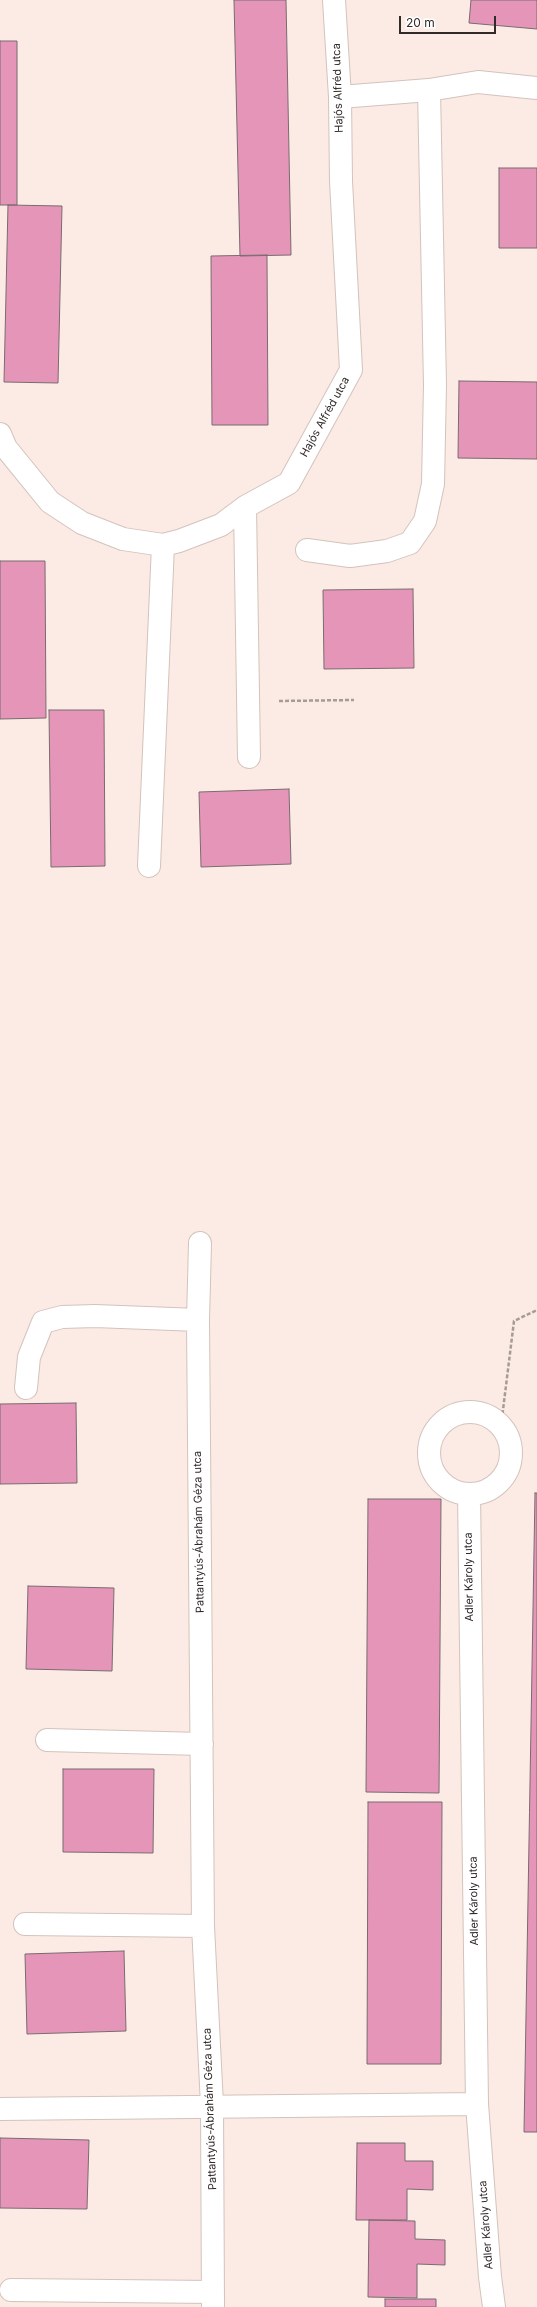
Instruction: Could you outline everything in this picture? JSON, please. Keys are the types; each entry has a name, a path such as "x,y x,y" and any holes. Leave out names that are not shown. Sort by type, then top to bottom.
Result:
{"street":[{"name":"Hajós Alfréd utca","path":"0,434 6,448 50,502 82,523 123,539 163,545 220,525 245,507 289,483 351,370 341,181 340,97 334,0"},
{"path":"340,97 429,90 478,82 537,88"},
{"path":"307,550 350,556 387,551 410,543 425,520 433,484 435,385 429,90"},
{"path":"245,507 249,757"},
{"path":"149,866 163,545"},
{"name":"Pattantyús-Ábrahám Géza utca","path":"11,2290 213,2299 212,2105 203,1926 198,1320 200,1243"},
{"path":"26,1388 29,1357 43,1322 62,1317 95,1316 198,1320"},
{"path":"464,1412 478,1412 490,1417 501,1426 509,1438 512,1451 510,1465 504,1477 495,1486 482,1493 469,1494 456,1492 444,1485 435,1475 430,1462 429,1449 432,1436 440,1424 451,1416 464,1412"},
{"name":"Adler Károly utca","path":"469,1494 477,2104 490,2277 494,2307"},
{"path":"47,1740 202,1744"},
{"path":"25,1924 203,1926"},
{"path":"0,2109 212,2105 477,2104"}],"path":[{"path":"279,701 354,700"},
{"path":"501,1426 514,1321 537,1310"}],"building":[{"path":"234,0 286,0 291,255 240,256"},
{"path":"471,0 537,0 537,29 469,23"},
{"path":"0,41 17,41 17,205 0,205"},
{"path":"499,168 537,168 537,248 499,248"},
{"path":"8,205 62,206 58,383 4,382"},
{"path":"267,255 268,425 212,425 211,256"},
{"path":"459,381 537,382 537,459 458,458"},
{"path":"0,561 45,561 46,718 0,719"},
{"path":"413,589 414,668 324,669 323,590"},
{"path":"49,710 104,710 105,866 51,867"},
{"path":"289,789 291,864 201,867 199,792"},
{"path":"76,1403 77,1483 0,1484 0,1404"},
{"path":"535,1493 537,1493 537,2132 524,2132"},
{"path":"368,1499 441,1499 439,1793 366,1792"},
{"path":"28,1586 114,1588 112,1671 26,1669"},
{"path":"63,1769 154,1769 153,1853 63,1852"},
{"path":"368,1802 442,1802 441,2064 367,2064"},
{"path":"124,1951 126,2031 27,2034 25,1954"},
{"path":"0,2138 89,2140 87,2209 0,2208"},
{"path":"357,2143 405,2143 405,2161 433,2161 433,2190 407,2189 407,2220 356,2220"},
{"path":"369,2220 415,2221 415,2239 445,2240 445,2265 417,2264 417,2298 368,2297"},
{"path":"385,2299 436,2299 436,2307 385,2307"}]}
